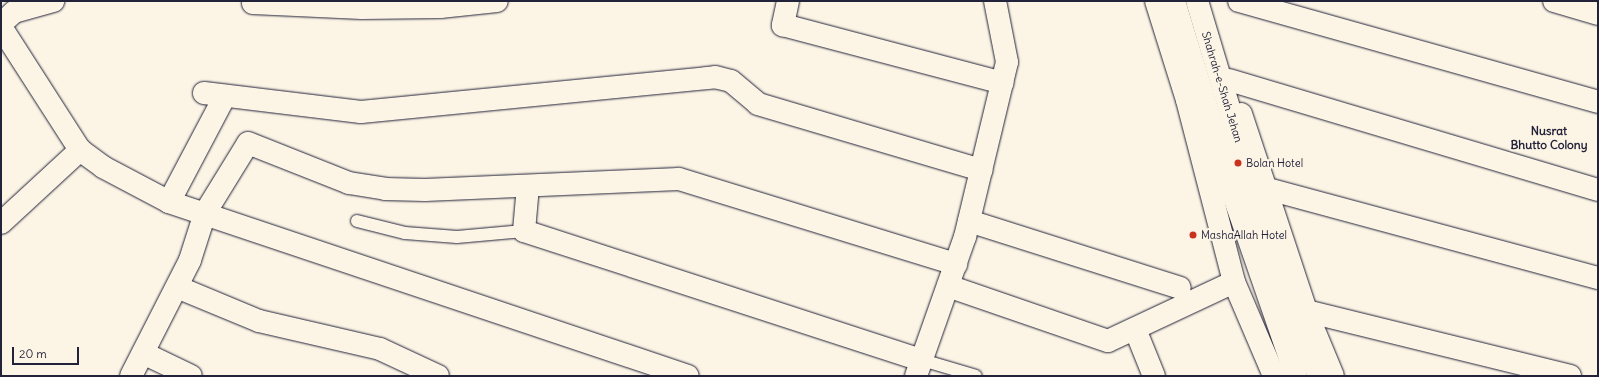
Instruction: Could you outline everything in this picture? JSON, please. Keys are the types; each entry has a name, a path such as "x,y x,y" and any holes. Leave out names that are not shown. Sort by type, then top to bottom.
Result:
{"street":[{"path":"1,24 14,12 53,1"},
{"path":"253,3 362,8 440,7 497,1"},
{"path":"788,1 783,25 1002,83"},
{"path":"528,186 524,231 919,368 956,264 969,221 1007,62 995,1"},
{"path":"1156,1 1187,100 1234,282 1274,376"},
{"name":"Shahrah-e-Shah Jehan","path":"1174,1 1232,191 1296,376"},
{"name":"Shahrah-e-Shah Jehan","path":"1197,1 1260,207 1319,376"},
{"path":"1205,1 1229,80 1268,189 1306,311 1333,376"},
{"path":"1239,1 1598,102"},
{"path":"1554,1 1598,14"},
{"path":"1,27 80,150 103,167 169,202 688,376"},
{"path":"169,202 214,95 361,112 715,77 731,82 758,104 981,170"},
{"path":"1229,80 1598,190"},
{"path":"131,376 190,260 205,213 248,143 349,183 385,188 425,190 679,179 956,264"},
{"path":"1,223 80,150"},
{"path":"1268,189 1598,278"},
{"path":"969,221 1180,288"},
{"path":"948,286 1108,341 1234,282"},
{"path":"177,287 259,320 380,350 438,376"},
{"path":"1306,311 1570,376"},
{"path":"1135,329 1154,376"},
{"path":"143,353 191,376"}],"lane":[{"path":"357,221 405,233 457,237 524,231"},
{"path":"919,368 976,376"}],"place":[{"name":"Bolan Hotel","path":"1238,163"},
{"name":"MashaAllah Hotel","path":"1193,235"}],"district":[{"name":"Nusrat Bhutto Colony","path":"1549,138"}]}
